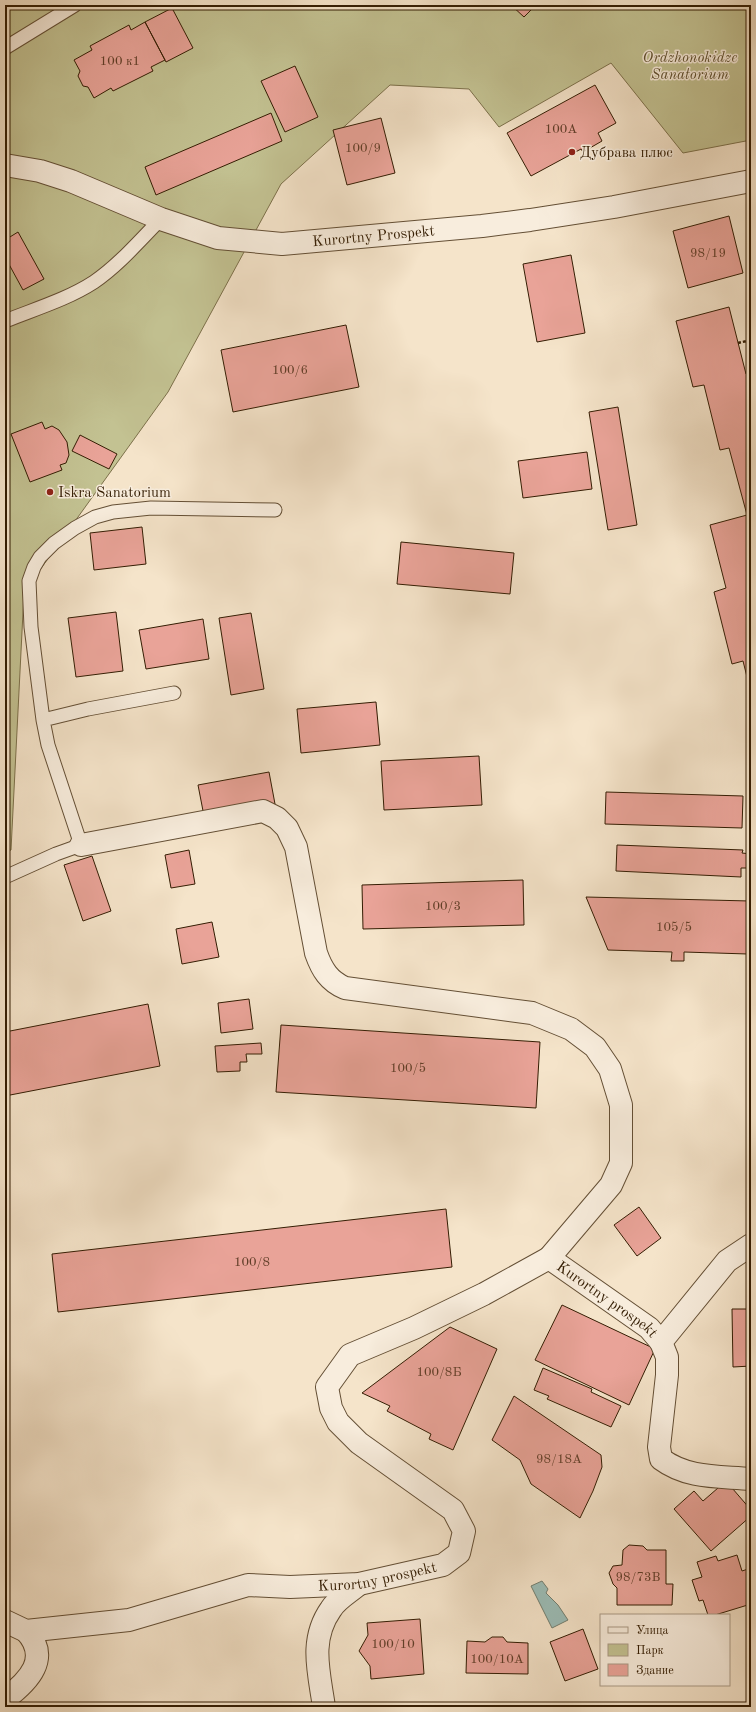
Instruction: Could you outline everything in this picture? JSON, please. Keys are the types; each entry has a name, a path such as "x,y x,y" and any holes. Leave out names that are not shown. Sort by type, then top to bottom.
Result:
{"street":[{"name":"Kurortny Prospekt","path":"5,165 40,170 71,181 161,219 218,238 282,244 466,228 530,220 614,207 751,181"},
{"path":"81,845 263,811 277,818 288,828 296,847 316,953 320,966 334,983 345,988 532,1013 571,1029 595,1047 610,1069 621,1105 621,1163 611,1185 549,1258"},
{"name":"Kurortny Prospekt","path":"751,1245 727,1261 661,1342 667,1357 667,1374 659,1447 661,1459 672,1467 687,1473 751,1479"},
{"name":"Kurortny prospekt","path":"26,1631 129,1620 248,1585 261,1584 290,1587 359,1584 442,1564 458,1553 464,1531 453,1510 359,1443 338,1422 331,1408 327,1387 350,1355 414,1328 484,1294 549,1258 650,1328 661,1342"},
{"path":"324,1707 316,1652 320,1628 332,1608 359,1584"},
{"path":"5,1621 26,1631 33,1638 37,1647 36,1664 27,1680 5,1699"}],"lane":[{"path":"5,48 75,5"},
{"path":"5,320 68,295 95,282 116,264 161,219"},
{"path":"5,877 56,854 81,845 48,745 43,720 31,627 29,581 34,567 40,557 54,543 75,528 95,516 113,512 151,508 275,510"},
{"path":"43,720 88,709 174,693"}],"path":[{"path":"738,343 751,340"}],"green space":[{"name":"Iskra Sanatorium","path":"5,5 751,5 751,140 683,153 611,63 499,127 469,89 390,85 281,184 168,392 24,592 11,850 5,852"}],"water":[{"path":"542,1581 548,1589 546,1593 558,1605 568,1620 552,1628 531,1586"}],"building":[{"path":"511,5 536,5 524,17"},
{"path":"172,8 193,48 166,62 145,22"},
{"path":"145,22 165,60 151,67 153,71 113,91 111,88 94,98 88,87 83,86 78,76 80,71 74,60 92,50 90,46 129,25 131,30"},
{"path":"295,66 318,117 285,132 261,81"},
{"path":"595,85 616,123 598,133 602,141 583,152 581,149 531,176 507,133"},
{"path":"271,113 282,141 156,195 145,167"},
{"path":"381,118 395,173 347,185 333,130"},
{"path":"729,216 743,273 688,288 673,231"},
{"path":"18,232 44,279 23,290 5,257 5,240"},
{"path":"571,255 585,333 537,342 523,264"},
{"path":"729,307 746,374 751,373 751,693 743,661 732,664 714,592 726,588 710,525 747,515 729,448 720,450 704,385 693,387 676,321"},
{"path":"346,325 359,387 233,412 221,350"},
{"path":"618,407 637,525 608,530 589,412"},
{"path":"42,422 45,429 52,426 59,430 67,442 69,455 66,463 60,465 62,470 30,482 11,434"},
{"path":"80,435 117,454 109,469 72,451"},
{"path":"587,452 592,489 523,498 518,461"},
{"path":"142,527 146,564 94,570 90,533"},
{"path":"401,542 514,553 510,594 397,584"},
{"path":"116,612 123,671 76,677 68,618"},
{"path":"251,613 264,689 231,695 219,618"},
{"path":"203,619 209,659 146,669 139,630"},
{"path":"376,702 380,745 301,753 297,709"},
{"path":"479,756 482,805 384,810 381,761"},
{"path":"269,772 275,804 204,816 198,785"},
{"path":"606,792 743,796 742,828 605,824"},
{"path":"617,845 743,850 742,853 751,854 751,868 741,868 741,877 616,871"},
{"path":"189,850 195,884 171,888 165,855"},
{"path":"92,856 111,911 83,921 64,865"},
{"path":"523,880 524,925 363,929 362,885"},
{"path":"586,897 750,901 748,954 684,952 684,961 671,961 672,952 608,950"},
{"path":"212,922 219,957 182,964 176,929"},
{"path":"249,999 253,1029 221,1033 218,1003"},
{"path":"148,1004 160,1066 5,1096 5,1032"},
{"path":"281,1025 540,1042 536,1108 276,1092"},
{"path":"261,1043 262,1054 246,1054 247,1062 240,1062 240,1071 217,1072 215,1046"},
{"path":"639,1207 661,1238 637,1256 614,1225"},
{"path":"446,1209 452,1267 58,1312 52,1254"},
{"path":"562,1305 655,1349 629,1405 535,1360"},
{"path":"732,1309 751,1309 751,1366 733,1367"},
{"path":"450,1327 497,1349 453,1450 429,1439 431,1434 387,1411 390,1406 362,1393"},
{"path":"543,1368 592,1389 591,1392 621,1406 611,1427 547,1399 549,1396 534,1390"},
{"path":"514,1396 601,1455 602,1467 593,1491 580,1518 531,1484 520,1460 492,1440"},
{"path":"5,1440 9,1447 5,1464"},
{"path":"726,1481 751,1510 751,1516 711,1551 674,1509 694,1491 703,1501"},
{"path":"629,1545 643,1546 647,1550 666,1550 666,1584 673,1584 672,1605 617,1605 617,1588 613,1584 609,1573 613,1566 622,1565 623,1550"},
{"path":"737,1555 742,1571 751,1568 751,1604 718,1614 708,1614 703,1600 699,1601 692,1580 702,1577 697,1562 716,1556 718,1561"},
{"path":"420,1619 424,1674 371,1679 370,1666 359,1651 368,1635 367,1623"},
{"path":"583,1629 598,1669 565,1681 550,1642"},
{"path":"492,1637 503,1637 507,1642 528,1643 528,1674 466,1673 467,1641 485,1642"}],"place":[{"name":"Дубрава плюс","path":"572,152"},
{"name":"Iskra Sanatorium","path":"50,492"}],"park label":[{"name":"Ordzhonokidze Sanatorium","path":"690,66"}]}
